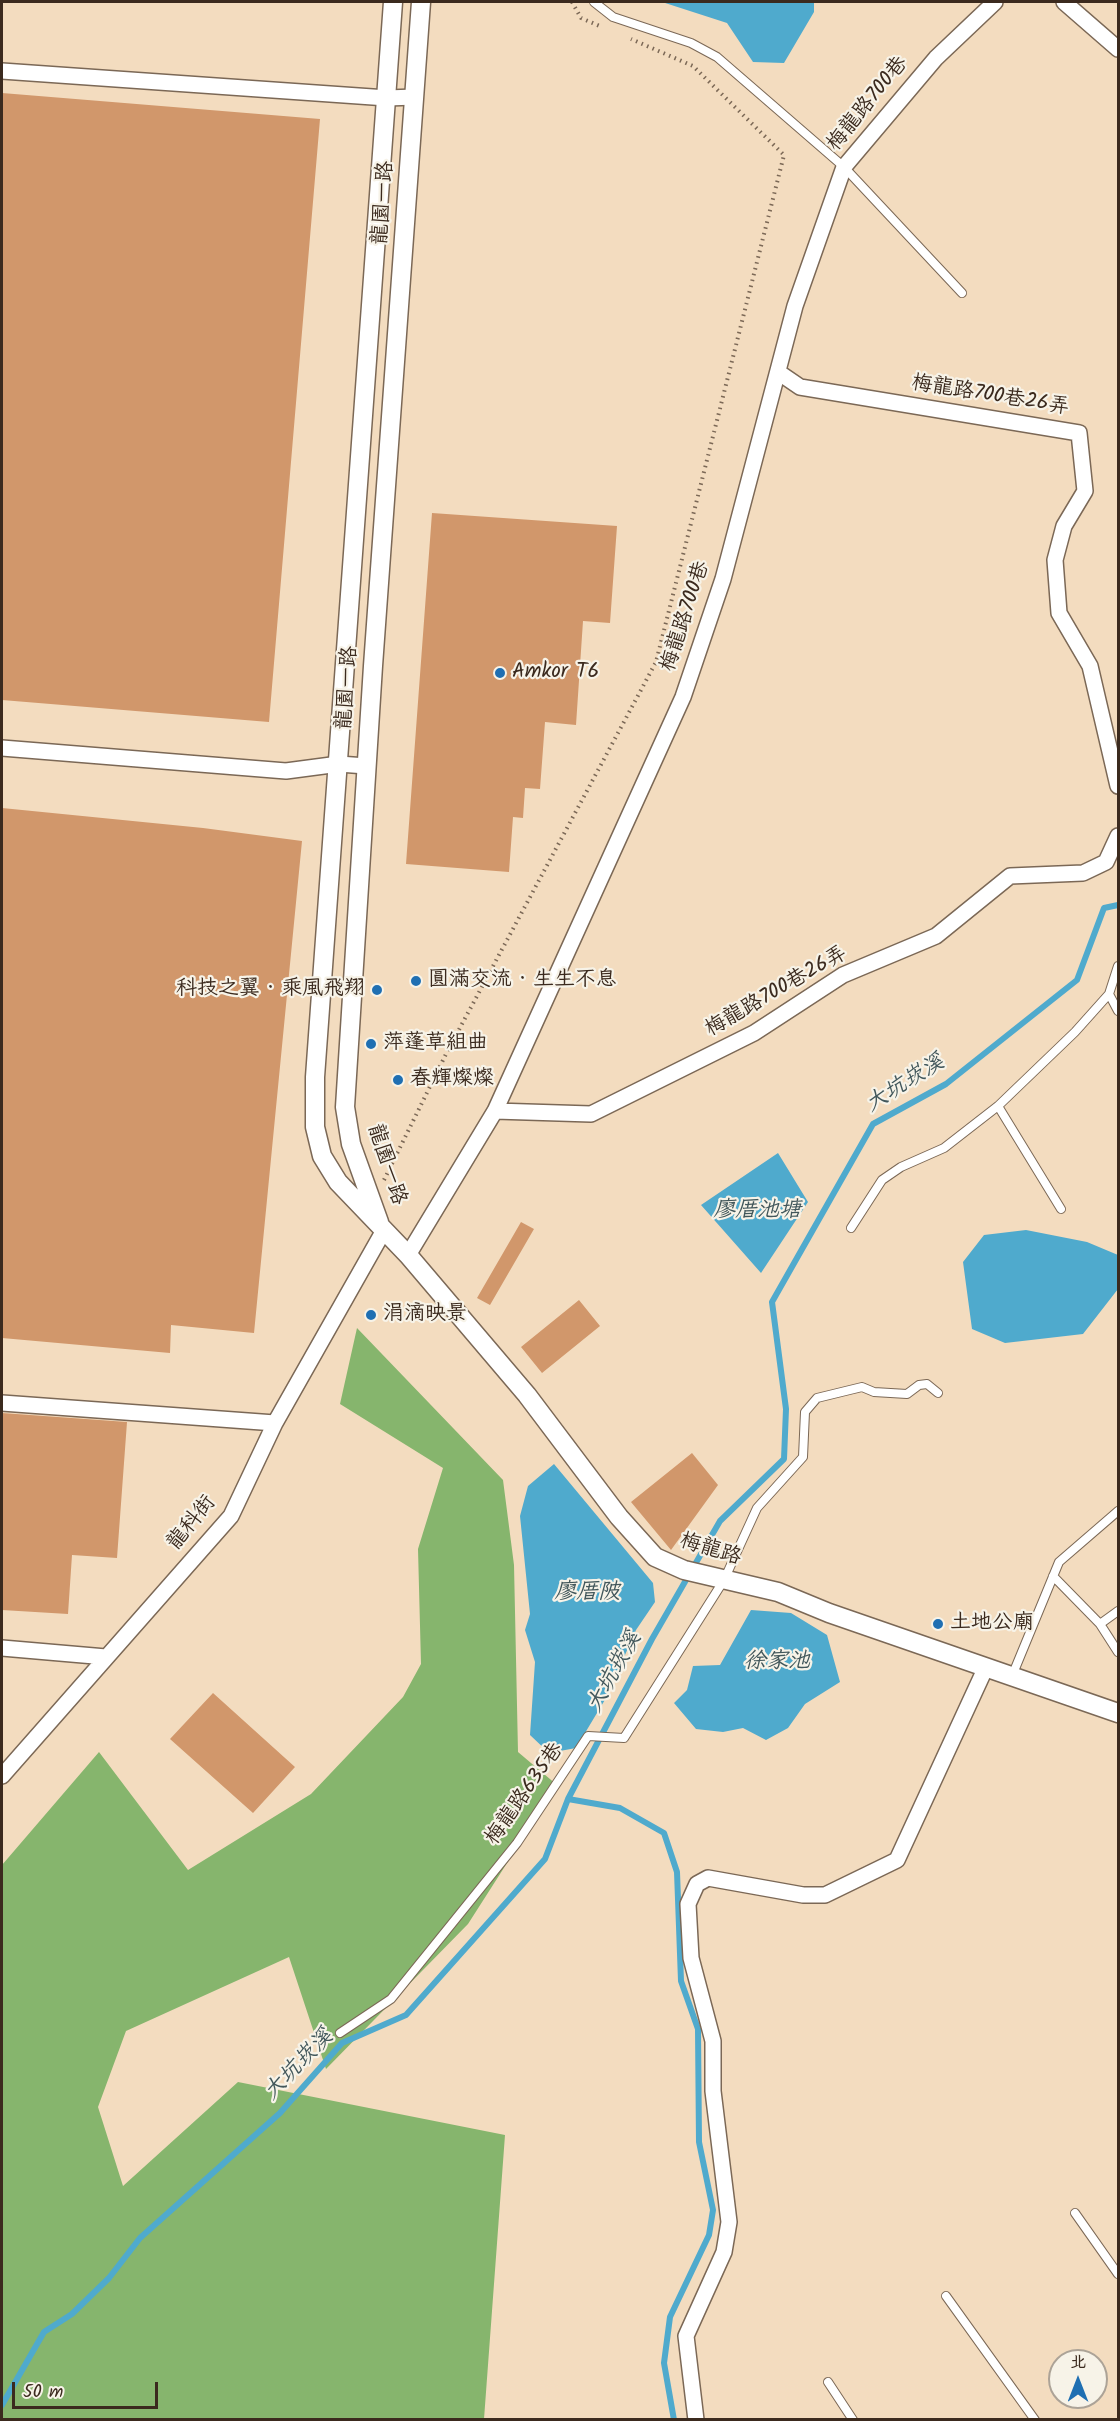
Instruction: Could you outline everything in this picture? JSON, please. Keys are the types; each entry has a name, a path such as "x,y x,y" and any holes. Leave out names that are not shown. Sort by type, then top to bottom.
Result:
{"street":[{"name":"龍園一路","path":"383,1232 338,1182 322,1156 315,1127 315,1077 393,2"},
{"name":"龍園一路","path":"383,1232 351,1144 345,1107 366,766 421,2"},
{"name":"梅龍路700巷","path":"408,1255 495,1111 683,697 723,579 795,306 844,167 936,58 995,2"},
{"path":"1064,2 1119,49"},
{"path":"2,71 387,98 415,97"},
{"name":"梅龍路700巷26弄","path":"778,372 800,387 1079,433 1085,491 1064,526 1055,560 1059,613 1090,666 1119,786"},
{"path":"2,748 286,771 339,764 366,766"},
{"name":"梅龍路700巷26弄","path":"495,1111 591,1113 754,1034 843,975 936,936 1010,876 1083,873 1106,862 1119,836"},
{"name":"梅龍路","path":"383,1232 408,1255 527,1395 619,1516 655,1557 684,1570 778,1592 829,1613 1119,1713"},
{"name":"龍科街","path":"2,1776 231,1516 275,1423 383,1232"},
{"path":"2,1403 275,1423"},
{"path":"2,1648 106,1657"},
{"path":"696,2420 686,2336 724,2252 729,2222 713,2091 713,2041 691,1958 688,1904 697,1884 708,1878 803,1895 825,1895 897,1860 986,1667"}],"lane":[{"path":"594,2 613,17 691,43 717,57 844,167 962,293"},
{"path":"851,1227 882,1180 901,1167 944,1148 998,1106 1075,1032 1109,994 1119,966"},
{"path":"1109,994 1119,1011"},
{"path":"998,1106 1061,1209"},
{"name":"梅龍路635巷","path":"340,2032 391,1999 517,1843 588,1736 624,1738 724,1580 757,1508 803,1457 805,1412 817,1398 862,1387 874,1392 907,1394 919,1385 927,1384 938,1392"},
{"path":"1012,1676 1059,1562 1119,1511"},
{"path":"1053,1576 1101,1624 1119,1652"},
{"path":"1101,1624 1119,1611"},
{"path":"1075,2213 1119,2274"},
{"path":"946,2296 1035,2420"},
{"path":"828,2382 853,2420"}],"path":[{"path":"572,2 580,18 611,31"},
{"path":"372,1203 447,1052 656,662 784,155 693,66 622,35"}],"green space":[{"path":"357,1328 503,1480 514,1565 518,1752 557,1785 468,1924 326,2069 289,1957 126,2031 98,2107 123,2186 238,2082 505,2135 484,2419 2,2420 2,1865 99,1752 188,1870 311,1794 403,1697 421,1664 418,1549 443,1468 340,1404"}],"water":[{"path":"662,2 814,2 814,12 784,63 753,62 727,23"},
{"name":"廖厝池塘","path":"778,1153 808,1202 761,1273 701,1205"},
{"path":"1026,1230 1087,1242 1118,1255 1118,1289 1083,1334 1005,1343 972,1329 963,1262 984,1235"},
{"name":"廖厝陂","path":"554,1464 653,1583 655,1602 636,1630 606,1698 576,1748 549,1753 530,1735 535,1662 525,1630 530,1614 520,1516 528,1486"},
{"name":"徐家池","path":"751,1610 791,1613 827,1635 840,1682 805,1704 788,1728 766,1740 743,1728 723,1732 696,1729 674,1703 687,1690 693,1666 720,1665"}],"building":[{"path":"2,93 320,119 269,722 2,700"},
{"name":"Amkor T6","path":"432,513 617,526 610,623 583,621 576,725 545,722 540,789 525,788 523,818 513,817 509,872 406,864"},
{"path":"2,808 203,828 302,841 254,1333 171,1325 170,1353 2,1338"},
{"path":"521,1222 534,1229 490,1305 477,1298"},
{"path":"579,1300 600,1326 542,1373 521,1347"},
{"path":"2,1413 127,1422 117,1558 72,1555 68,1614 2,1610"},
{"path":"692,1453 718,1485 671,1550 631,1502"},
{"path":"213,1693 295,1767 253,1813 170,1739"}],"waterway":[{"name":"大坑崁溪","path":"2,2405 44,2332 72,2314 109,2278 140,2238 280,2113 342,2043 406,2015 545,1859 568,1799 652,1639 720,1521 784,1459 786,1409 772,1302 873,1124 946,1084 1077,980 1104,908 1118,905"},
{"path":"568,1799 620,1808 664,1833 677,1872 681,1981 698,2029 699,2142 713,2210 709,2235 670,2317 664,2363 674,2420"}],"place":[{"name":"Amkor T6","path":"500,673"},
{"name":"圓滿交流．生生不息","path":"416,981"},
{"name":"科技之翼．乘風飛翔","path":"377,990"},
{"name":"萍蓬草組曲","path":"371,1044"},
{"name":"春輝燦燦","path":"398,1080"},
{"name":"涓滴映景","path":"371,1315"},
{"name":"土地公廟","path":"938,1624"}]}
